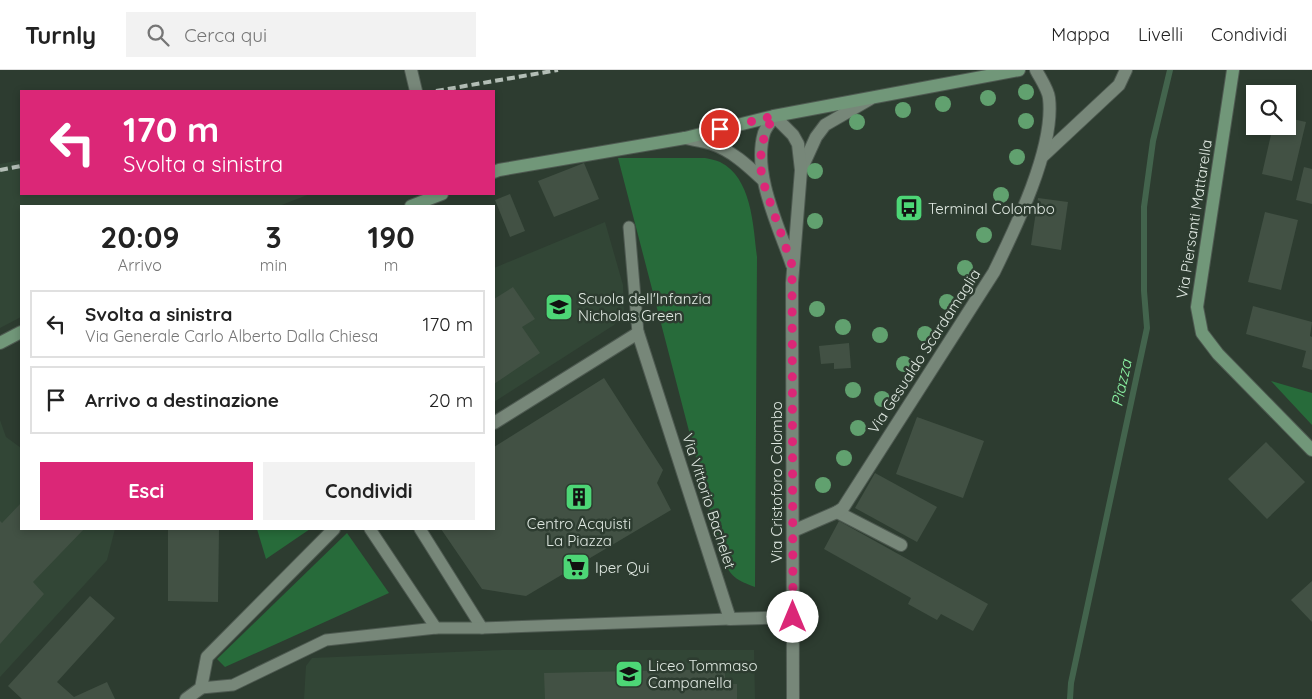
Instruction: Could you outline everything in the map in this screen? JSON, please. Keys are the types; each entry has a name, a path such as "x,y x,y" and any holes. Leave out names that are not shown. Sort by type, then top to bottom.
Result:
{"street":[{"path":"411,70 416,90"},
{"path":"495,172 685,138 774,116 1019,70"},
{"name":"Via Gesualdo Scardamaglia","path":"793,532 843,508 994,272 1010,238 1043,156 1050,112 1049,95 1036,70"},
{"name":"Via Gesualdo Scardamaglia","path":"1043,156 1119,85 1126,70"},
{"name":"Via Piersanti Mattarella","path":"1234,70 1196,307 1202,333 1218,354 1312,450"},
{"name":"Via Cristoforo Colombo","path":"801,170 816,137 825,125 874,97"},
{"name":"Via Cristoforo Colombo","path":"792,265 762,179 761,150 765,132 774,116 793,135 798,144 801,170 792,265 793,699"},
{"name":"Via Cristoforo Colombo","path":"685,138 712,144 726,150 739,158 762,179"},
{"path":"414,205 439,195"},
{"path":"0,342 20,332"},
{"path":"495,423 638,333"},
{"name":"Via Vittorio Bachelet","path":"638,333 730,619"},
{"path":"837,512 900,545"},
{"path":"186,699 201,688 207,657 333,530"},
{"path":"730,619 793,617"}],"lane":[{"path":"629,227 638,333"},
{"path":"371,530 436,628"},
{"path":"421,530 482,628"},
{"path":"201,688 233,685 326,640 436,628 730,619"}],"shaded area":[{"path":"20,160 20,195 307,195 282,205 20,205 20,318 0,328 0,164"},
{"name":"Scuola dell'Infanzia Nicholas Green","path":"605,222 623,285 624,313 614,325 495,401 495,268"},
{"path":"0,420 6,437 20,447 20,530 115,530 107,560 0,677"},
{"path":"502,650 754,650 755,699 304,699 306,666 312,658"}],"green space":[{"path":"618,158 705,158 717,161 731,169 745,191 752,217 757,257 755,587 735,577 728,570 722,558"},
{"path":"1271,381 1312,393 1312,425"},
{"path":"257,530 309,530 266,559"},
{"path":"347,533 389,593 225,667 217,659"}],"building":[{"path":"1296,120 1306,122 1292,181 1262,174 1271,135 1296,135"},
{"path":"584,163 599,199 554,217 538,181"},
{"path":"1304,167 1312,169 1312,204 1296,200"},
{"path":"510,194 525,231 510,237 495,200"},
{"path":"1038,198 1068,202 1061,250 1031,245"},
{"path":"1265,212 1298,220 1281,290 1248,282"},
{"path":"513,287 535,319 522,327 540,353 495,383 495,298"},
{"path":"1253,306 1312,322 1310,336 1312,337 1312,370 1302,367 1306,351 1246,334"},
{"path":"849,343 851,368 834,369 834,363 821,364 819,346"},
{"name":"Centro Acquisti La Piazza","path":"604,378 663,470 657,483 671,510 526,596 482,589 442,530 495,530 495,446"},
{"path":"917,417 984,441 963,498 896,474"},
{"path":"1266,442 1305,482 1267,519 1228,479"},
{"path":"875,473 937,507 917,542 855,508"},
{"path":"20,504 20,530 83,530 33,582 44,594 0,644 0,521 2,523"},
{"path":"839,521 988,604 973,631 941,614 937,620 908,604 911,598 824,549"},
{"path":"168,530 219,530 218,602 168,601"},
{"path":"1312,581 1312,622 1291,600"},
{"path":"90,596 115,618 57,682 74,697 107,682 115,699 22,699 8,686"},
{"path":"725,669 725,684 737,684 737,699 545,699 544,673"}],"waterway":[{"name":"Piazza","path":"1070,699 1071,683 1147,328 1144,291 1144,207 1153,141 1170,70"}],"railway":[{"path":"442,90 558,70"},
{"path":"0,170 20,166"}],"place":[{"name":"Terminal Colombo","path":"909,208"},
{"name":"Scuola dell'Infanzia Nicholas Green","path":"559,307"},
{"name":"Centro Acquisti La Piazza","path":"579,497"},
{"name":"Iper Qui","path":"576,567"},
{"name":"Liceo Tommaso Campanella","path":"629,674"}],"route":[{"path":"720,129 774,116 765,132 760,164 762,179 792,265 793,617"}]}
